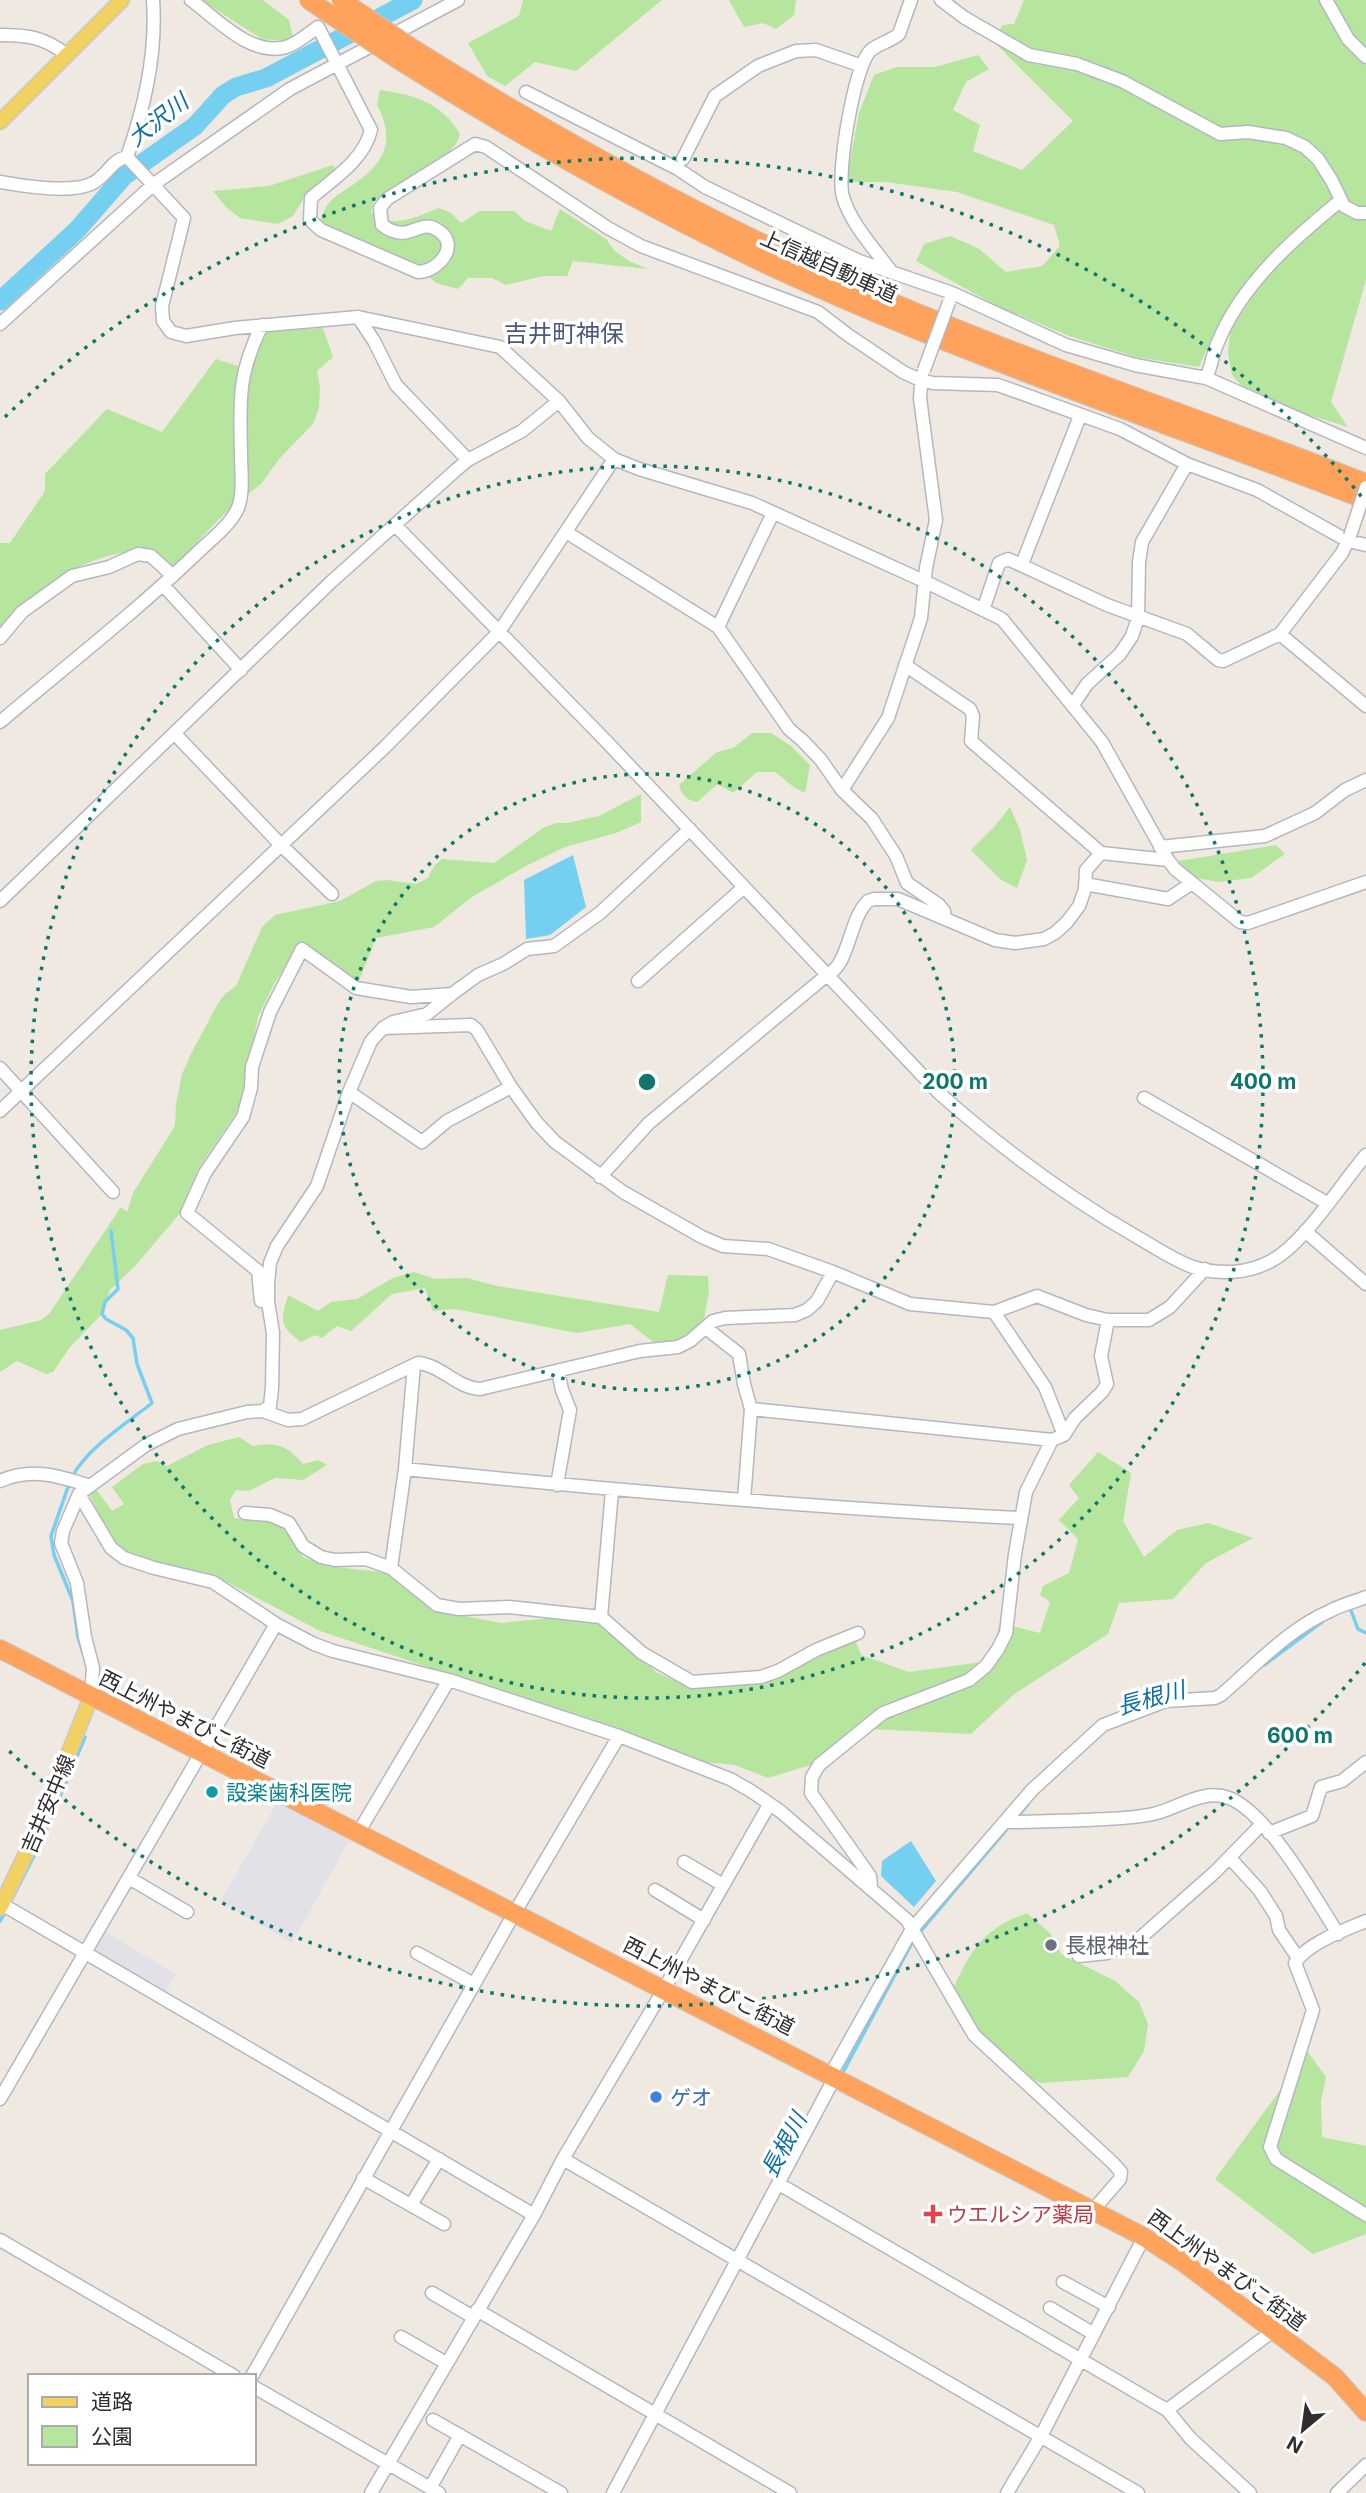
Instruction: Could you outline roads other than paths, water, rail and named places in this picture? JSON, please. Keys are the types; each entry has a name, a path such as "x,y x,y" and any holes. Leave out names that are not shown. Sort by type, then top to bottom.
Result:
{"highway":[{"name":"上信越自動車道","path":"309,0 610,165 836,278 1026,356 1366,485"},
{"name":"上信越自動車道","path":"341,0 403,53 556,155 660,212 772,267 974,352 1366,500"},
{"name":"西上州やまびこ街道","path":"0,1649 1094,2209 1144,2237 1335,2377 1366,2412"}],"main road":[{"path":"0,122 122,0"},
{"name":"吉井安中線","path":"1,1905 41,1822 91,1697"}],"street":[{"path":"127,157 152,66 155,29 153,0"},
{"path":"191,0 246,41 266,48 286,47 318,27 371,130 360,155 311,198 310,220 321,230 418,272 428,272 449,250 448,240 439,230 425,226 400,234 391,232 382,225 380,208 387,199 475,144 486,148 608,228 641,246 818,312 881,357 922,375 933,383 998,385 1119,429 1187,464 1257,490 1366,545"},
{"path":"0,324 154,184 290,89 458,0"},
{"path":"890,271 852,216 843,198 840,183 844,148 862,66 871,51 899,34 911,0"},
{"path":"941,0 965,18 1029,55 1077,64 1122,81 1220,134 1248,132 1286,138 1305,147 1318,159 1344,206 1357,213 1366,213"},
{"path":"1326,0 1348,39 1366,57"},
{"path":"0,35 36,37 54,45 67,55"},
{"path":"684,159 715,96 758,66 796,51 816,50 862,66"},
{"path":"526,92 678,169 705,187 859,261 890,271 1066,345 1135,365 1206,378 1366,448"},
{"path":"0,182 38,189 88,186 96,182 118,159 127,157"},
{"path":"127,157 184,218 162,306 167,328 178,335 358,317 500,347 559,401 588,438 614,459 639,469 714,490 773,513 1002,619 1102,742 1168,860 1192,883 1244,924 1366,882"},
{"path":"1206,378 1213,365 1216,344 1232,315 1263,271 1341,200"},
{"path":"842,790 884,728 921,618 926,568 936,520 920,398 922,375 951,298"},
{"path":"358,317 374,341 396,385 468,460"},
{"path":"0,722 168,580 226,524 238,508 241,492 240,398 243,373 262,325"},
{"path":"0,901 331,582 468,460 522,431 559,401"},
{"path":"1022,564 1080,416"},
{"path":"0,1111 385,747 499,632 614,459"},
{"path":"1073,705 1087,684 1120,654 1132,636 1138,618 1142,542 1187,464"},
{"path":"983,610 999,563 1008,559 1138,618 1187,634 1218,660 1223,661 1280,634 1342,553 1366,485"},
{"path":"718,627 773,513"},
{"path":"395,525 690,829 931,1085 982,1131 1114,1224 1182,1262 1205,1269 1233,1272 1260,1266 1284,1253 1366,1155"},
{"path":"566,531 718,627 789,729 821,760 842,790 872,819 896,856 907,883 939,905 944,911 945,919"},
{"path":"0,638 22,612 72,576 109,568 138,554 151,556 241,670"},
{"path":"1280,634 1366,706"},
{"path":"905,665 970,709 973,716 971,741 1101,853 1168,860"},
{"path":"175,734 332,894"},
{"path":"1160,847 1265,836 1315,813 1345,790 1366,780"},
{"path":"263,1411 270,1406 272,1388 273,1333 268,1302 270,1263 277,1247 317,1186 349,1092 371,1041 393,1022 427,1014 478,975 527,949 554,946 600,913 690,829"},
{"path":"600,1177 649,1123 835,971 841,963 850,931 868,901 898,899 995,940 1016,943 1044,939 1067,922 1079,906 1086,870 1101,853"},
{"path":"1085,884 1168,899 1192,883"},
{"path":"638,981 744,887"},
{"path":"273,1333 263,1317 258,1271 187,1213 205,1173 243,1117 251,1088 252,1067 270,1012 302,949 356,988 411,997 452,994"},
{"path":"383,1028 471,1026 477,1030 511,1087 537,1123 555,1142 600,1177 702,1237 723,1246 768,1249 910,1304 994,1312 1037,1296 1086,1315 1108,1320 1149,1320 1160,1315 1205,1269"},
{"path":"0,1068 113,1192"},
{"path":"349,1092 422,1142 447,1121 511,1087"},
{"path":"1144,1098 1326,1203"},
{"path":"1305,1231 1366,1284"},
{"path":"91,1697 93,1668 85,1637 77,1583 61,1543 63,1531 79,1494 146,1445 178,1429 247,1412 263,1411 288,1420 302,1419 414,1365 427,1364 469,1388 480,1389 513,1379 640,1351 678,1348 713,1321 725,1318 795,1315 807,1310 817,1301 833,1272"},
{"path":"994,1312 1045,1387 1058,1437"},
{"path":"871,1888 870,1875 811,1793 812,1776 819,1765 883,1713 969,1680 986,1665 998,1649 1006,1633 1020,1517 1026,1492 1058,1437 1107,1384 1101,1356 1108,1320"},
{"path":"706,1328 739,1354 751,1409 744,1500"},
{"path":"391,1569 405,1469 414,1365"},
{"path":"557,1485 570,1410 558,1371"},
{"path":"751,1409 1058,1437"},
{"path":"405,1469 612,1491 869,1511 1020,1517"},
{"path":"0,1481 21,1474 36,1473 90,1486"},
{"path":"601,1617 612,1491"},
{"path":"79,1494 105,1539 124,1558 213,1582 276,1624 314,1644 449,1680 619,1737 730,1779 751,1791 907,1920 974,2035 1121,2172 1120,2179 1094,2209"},
{"path":"245,1513 270,1515 289,1524 303,1546 321,1557 335,1560 366,1559 391,1569 436,1605 459,1609 509,1607 601,1617 642,1653 692,1682 761,1677 858,1633"},
{"path":"613,2493 779,2185 833,2076 912,1929 1032,1790 1103,1725 1166,1701 1215,1698 1222,1695 1258,1661 1295,1632 1328,1611 1366,1597"},
{"path":"0,2099 276,1624"},
{"path":"358,1833 449,1680"},
{"path":"253,2374 515,1912 619,1737"},
{"path":"1079,1956 1107,1953 1139,1939 1266,1828 1312,1816 1321,1787 1342,1781 1366,1762"},
{"path":"1004,1822 1128,1818 1152,1814 1201,1796 1228,1797 1240,1804 1266,1828 1296,1867 1338,1934"},
{"path":"372,2493 769,1805"},
{"path":"1230,1858 1260,1891 1276,1916 1279,1930 1298,1958 1296,1968 1314,2010 1270,2147 1276,2159 1366,2215"},
{"path":"684,1861 723,1885"},
{"path":"129,1878 187,1912"},
{"path":"655,1890 704,1920"},
{"path":"1,1905 86,1952 534,2215"},
{"path":"1298,1958 1338,1934 1366,1922"},
{"path":"417,1953 474,1984"},
{"path":"411,2205 439,2159"},
{"path":"563,2159 1138,2493"},
{"path":"363,2178 444,2224"},
{"path":"779,2185 1082,2358 1167,2410 1191,2439 1250,2493"},
{"path":"1007,2493 1041,2435 1144,2237"},
{"path":"0,2240 231,2374"},
{"path":"1063,2282 1109,2307"},
{"path":"432,2293 475,2313 790,2493"},
{"path":"1050,2308 1094,2334"},
{"path":"1167,2410 1273,2331"},
{"path":"401,2337 446,2363"},
{"path":"256,2388 435,2491 460,2435"},
{"path":"433,2420 538,2487 561,2493"},
{"path":"1337,2493 1366,2465"}],"water":[{"path":"573,855 586,907 550,935 526,939 524,880"},
{"path":"911,1841 936,1881 914,1907 881,1876 882,1861"}],"waterway":[{"name":"大沢川","path":"0,301 77,230 124,176 195,126 223,95 236,87 266,78 413,0"},
{"path":"72,1477 97,1446 152,1403 137,1364 133,1338 102,1314 105,1302 118,1289 111,1231"},
{"path":"69,1484 51,1536 54,1555 73,1601 83,1653"},
{"name":"長根川","path":"1348,1609 1350,1608 1358,1629 1366,1633"},
{"name":"長根川","path":"1264,1665 1322,1622"},
{"path":"11,1901 41,1842 85,1737"},
{"name":"長根川","path":"1020,1814 1028,1804"},
{"name":"長根川","path":"919,1933 1006,1830"},
{"path":"0,1921 6,1911"},
{"name":"長根川","path":"842,2074 914,1939"}],"place":[{"name":"設楽歯科医院","path":"212,1792"},
{"name":"長根神社","path":"1051,1945"},
{"name":"ゲオ","path":"656,2097"},
{"name":"ウエルシア薬局","path":"933,2214"}],"district":[{"name":"吉井町神保","path":"564,333"}]}
